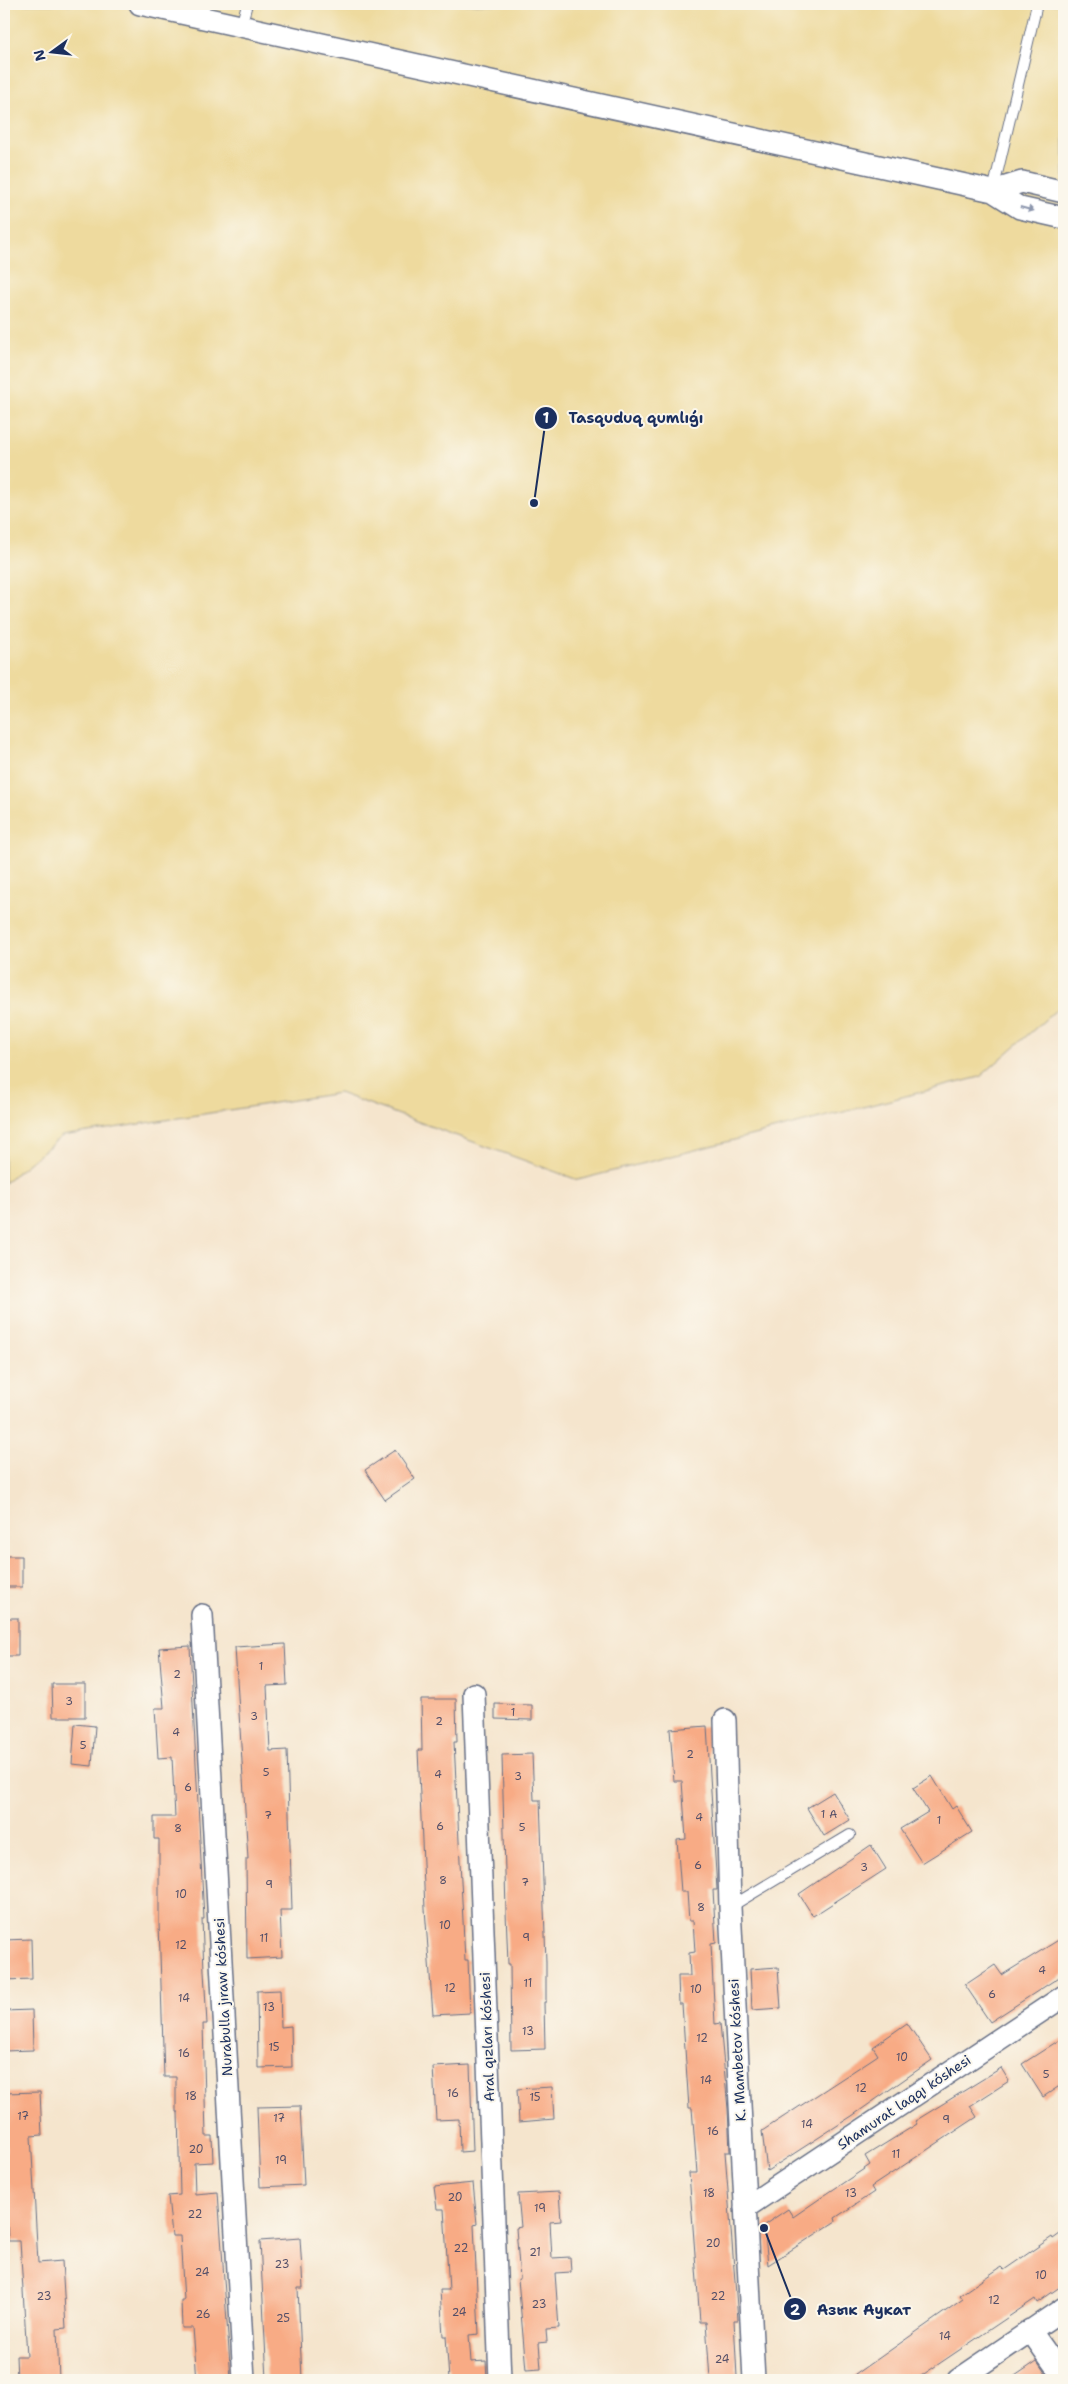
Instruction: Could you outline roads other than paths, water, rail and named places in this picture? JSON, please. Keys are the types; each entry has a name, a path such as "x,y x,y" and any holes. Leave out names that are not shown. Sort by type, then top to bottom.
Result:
{"street":[{"path":"140,4 993,191 1020,208 1064,218"},
{"path":"993,191 1022,182 1064,192"},
{"name":"Nurabulla jıraw kóshesi","path":"202,1615 244,2380"},
{"name":"Aral qızları kóshesi","path":"474,1694 500,2380"},
{"name":"K. Mambetov kóshesi","path":"725,1720 730,1907 754,2380"},
{"name":"Shamurat laqqı kóshesi","path":"745,2208 1064,1996"},
{"path":"958,2380 1064,2308"},
{"path":"1030,2330 1064,2378"}],"lane":[{"path":"241,26 247,4"},
{"path":"993,191 1037,4"},
{"path":"730,1907 850,1835"}],"place":[{"name":"Tasquduq qumlıǵı","path":"534,503"},
{"name":"Азык Аукат","path":"764,2228"}]}
